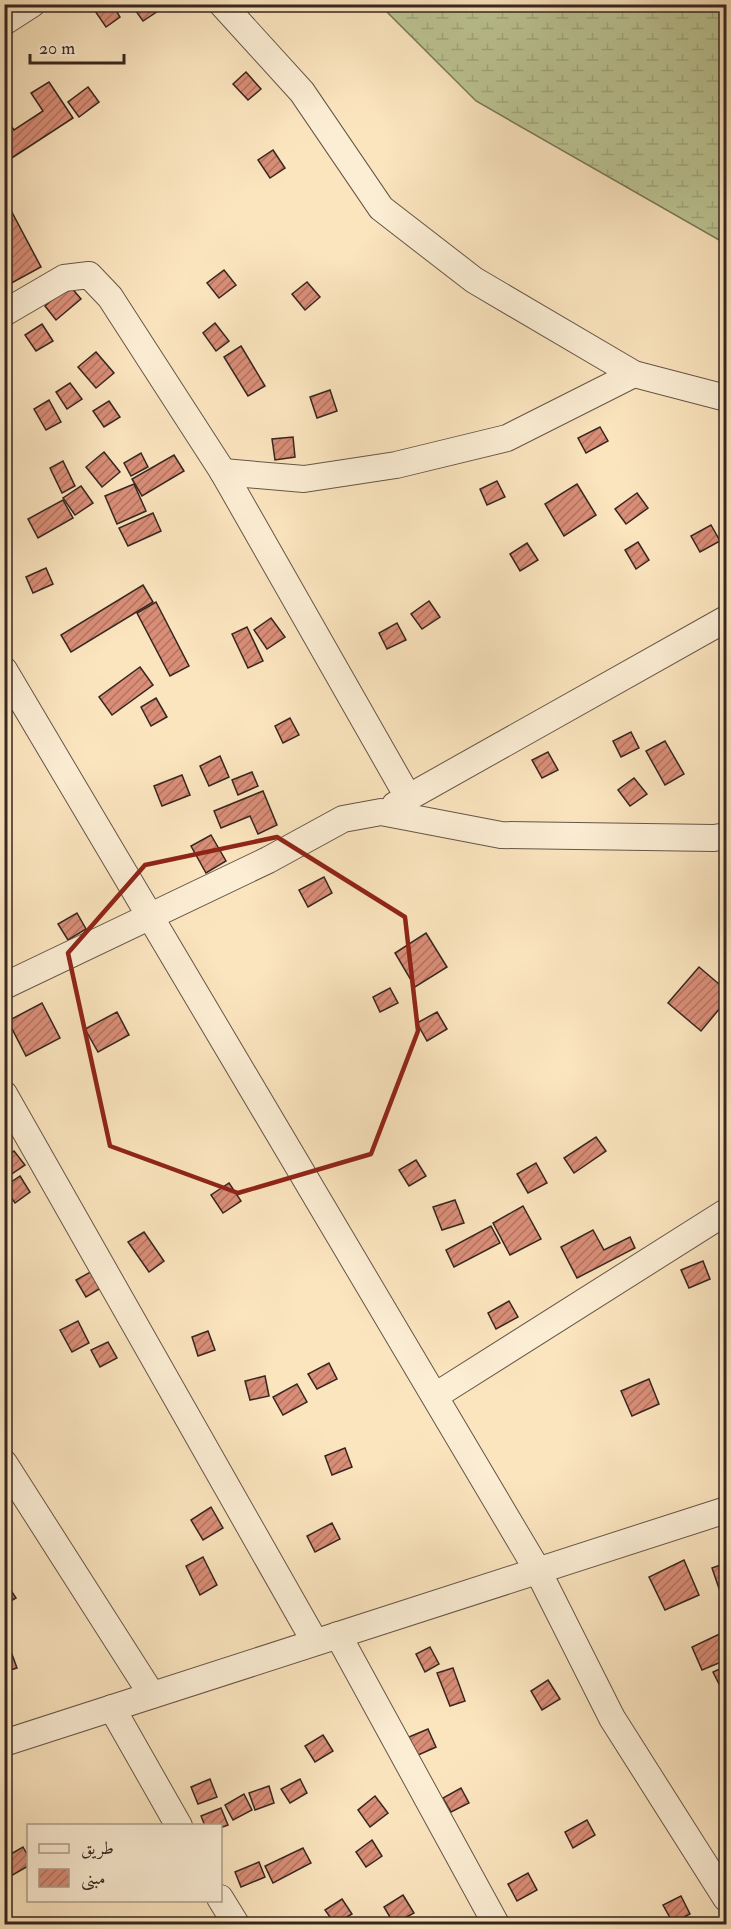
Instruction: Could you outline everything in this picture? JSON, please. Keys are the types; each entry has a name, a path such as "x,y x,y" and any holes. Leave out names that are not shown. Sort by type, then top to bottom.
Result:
{"street":[{"path":"4,22 32,4"},
{"path":"222,4 302,92 381,208 474,280 634,374 726,398"},
{"path":"4,313 64,278 88,275 110,297 223,472 408,797"},
{"path":"223,472 304,479 396,465 507,438 634,374"},
{"path":"4,986 268,860 343,819 381,812 726,619"},
{"path":"4,670 538,1571 612,1718 726,1898"},
{"path":"381,812 501,834 714,838 726,836"},
{"path":"4,1094 496,1924"},
{"path":"435,1396 726,1212"},
{"path":"4,1463 152,1695"},
{"path":"4,1743 726,1510"},
{"path":"112,1708 178,1824"},
{"path":"222,1901 236,1924"}],"highlighted area":[{"path":"277,837 405,917 418,1031 371,1154 238,1193 110,1146 68,953 145,865"}],"green space":[{"path":"380,5 726,5 726,244 476,101"}],"building":[{"path":"104,4 112,4 120,17 106,27 95,11"},
{"path":"137,4 154,4 158,11 143,21 133,7"},
{"path":"246,72 261,89 248,100 233,84"},
{"path":"49,82 73,118 4,163 4,116 14,130 43,111 31,93"},
{"path":"88,87 99,102 79,117 68,102"},
{"path":"273,150 285,168 270,178 258,160"},
{"path":"6,201 41,267 6,286 4,202"},
{"path":"224,270 236,285 219,298 207,283"},
{"path":"307,282 320,297 305,310 292,294"},
{"path":"69,285 81,299 56,320 45,306"},
{"path":"215,323 229,341 216,351 203,333"},
{"path":"42,324 53,341 36,351 25,335"},
{"path":"241,346 265,386 248,396 224,357"},
{"path":"96,352 114,373 96,388 78,367"},
{"path":"70,383 82,399 67,409 56,392"},
{"path":"330,390 337,411 317,418 310,397"},
{"path":"49,400 61,422 46,430 34,409"},
{"path":"109,401 120,417 104,427 93,411"},
{"path":"600,427 608,441 586,453 578,438"},
{"path":"293,437 295,457 275,460 272,439"},
{"path":"104,452 120,472 102,487 86,467"},
{"path":"141,453 148,467 131,476 124,463"},
{"path":"174,455 184,471 142,496 132,479"},
{"path":"63,461 75,486 62,493 50,468"},
{"path":"497,481 505,497 487,505 480,489"},
{"path":"134,484 146,511 117,524 105,496"},
{"path":"577,484 596,515 564,536 545,504"},
{"path":"81,486 93,503 75,515 63,498"},
{"path":"637,493 648,508 626,524 615,509"},
{"path":"63,500 73,518 38,538 28,519"},
{"path":"153,513 161,531 128,546 119,528"},
{"path":"711,525 720,541 700,552 691,536"},
{"path":"638,542 649,560 636,569 625,550"},
{"path":"527,543 538,560 520,571 510,554"},
{"path":"46,568 53,584 33,593 26,577"},
{"path":"143,585 153,602 71,652 61,635"},
{"path":"429,601 440,617 422,629 411,614"},
{"path":"156,602 189,666 170,676 137,613"},
{"path":"271,618 285,637 267,649 254,630"},
{"path":"397,623 406,640 387,649 379,633"},
{"path":"247,627 263,661 248,668 232,634"},
{"path":"140,667 153,685 112,715 99,697"},
{"path":"156,698 167,717 151,726 141,707"},
{"path":"290,718 299,735 283,743 275,726"},
{"path":"631,732 639,748 621,757 613,741"},
{"path":"665,741 684,774 665,785 646,751"},
{"path":"548,752 558,770 542,778 532,760"},
{"path":"220,756 229,777 209,786 200,766"},
{"path":"252,772 258,786 238,795 232,780"},
{"path":"182,775 190,795 162,806 154,786"},
{"path":"634,778 647,794 630,806 618,790"},
{"path":"263,791 277,825 258,834 250,816 221,828 214,811"},
{"path":"211,835 226,861 206,873 191,846"},
{"path":"324,877 332,893 308,907 299,890"},
{"path":"77,913 86,929 68,940 58,924"},
{"path":"426,933 447,967 415,987 395,953"},
{"path":"699,967 726,990 726,1001 701,1031 668,1003"},
{"path":"390,988 398,1003 380,1012 373,997"},
{"path":"42,1003 60,1038 26,1056 8,1021"},
{"path":"117,1012 129,1035 98,1052 85,1029"},
{"path":"437,1012 447,1029 427,1041 417,1023"},
{"path":"596,1137 606,1151 574,1173 564,1158"},
{"path":"14,1151 25,1165 4,1179 4,1159"},
{"path":"416,1160 426,1176 409,1186 399,1170"},
{"path":"536,1163 547,1183 528,1193 517,1174"},
{"path":"20,1176 30,1192 15,1203 4,1187"},
{"path":"229,1183 241,1201 223,1213 211,1195"},
{"path":"455,1200 464,1223 442,1230 433,1207"},
{"path":"523,1206 541,1239 510,1255 493,1223"},
{"path":"491,1226 500,1243 454,1267 446,1250"},
{"path":"593,1230 604,1250 630,1237 635,1248 577,1278 561,1247"},
{"path":"144,1232 164,1261 149,1272 128,1242"},
{"path":"703,1261 710,1279 689,1288 681,1270"},
{"path":"96,1269 106,1285 86,1297 76,1280"},
{"path":"509,1301 518,1317 496,1329 488,1313"},
{"path":"78,1321 89,1343 72,1352 60,1330"},
{"path":"208,1331 215,1350 198,1356 192,1337"},
{"path":"108,1342 117,1358 100,1367 91,1350"},
{"path":"329,1363 337,1379 317,1389 308,1374"},
{"path":"265,1376 269,1396 250,1400 245,1381"},
{"path":"649,1379 659,1404 632,1416 621,1391"},
{"path":"297,1384 307,1402 283,1415 273,1397"},
{"path":"345,1448 352,1467 332,1475 325,1456"},
{"path":"211,1507 223,1528 203,1540 191,1520"},
{"path":"332,1523 340,1539 315,1552 307,1536"},
{"path":"203,1557 217,1585 200,1595 186,1566"},
{"path":"684,1560 699,1595 665,1610 649,1577"},
{"path":"726,1563 726,1605 725,1606 712,1568"},
{"path":"4,1580 16,1598 4,1605"},
{"path":"726,1631 726,1660 702,1670 692,1647"},
{"path":"9,1646 17,1668 4,1672 4,1647"},
{"path":"430,1647 439,1664 425,1672 416,1654"},
{"path":"726,1666 726,1690 723,1692 713,1672"},
{"path":"453,1668 465,1701 450,1706 437,1673"},
{"path":"548,1680 560,1699 542,1710 531,1691"},
{"path":"428,1729 436,1747 416,1756 409,1737"},
{"path":"323,1735 333,1751 315,1762 305,1746"},
{"path":"210,1779 217,1797 198,1804 191,1787"},
{"path":"300,1779 307,1793 290,1803 281,1789"},
{"path":"269,1786 274,1803 255,1810 249,1793"},
{"path":"461,1788 469,1803 451,1812 443,1798"},
{"path":"244,1794 252,1810 233,1820 225,1805"},
{"path":"375,1796 388,1813 370,1827 358,1810"},
{"path":"221,1808 228,1825 222,1827 222,1824 204,1824 201,1816"},
{"path":"587,1820 595,1835 573,1848 565,1832"},
{"path":"372,1840 382,1856 366,1867 356,1852"},
{"path":"23,1847 27,1854 27,1867 4,1880 4,1858"},
{"path":"303,1848 311,1863 273,1883 265,1866"},
{"path":"259,1862 265,1877 241,1887 235,1872"},
{"path":"528,1873 537,1890 517,1901 508,1884"},
{"path":"403,1895 414,1913 394,1924 384,1907"},
{"path":"681,1896 690,1914 673,1923 663,1905"},
{"path":"342,1899 352,1914 335,1924 325,1910"}]}
